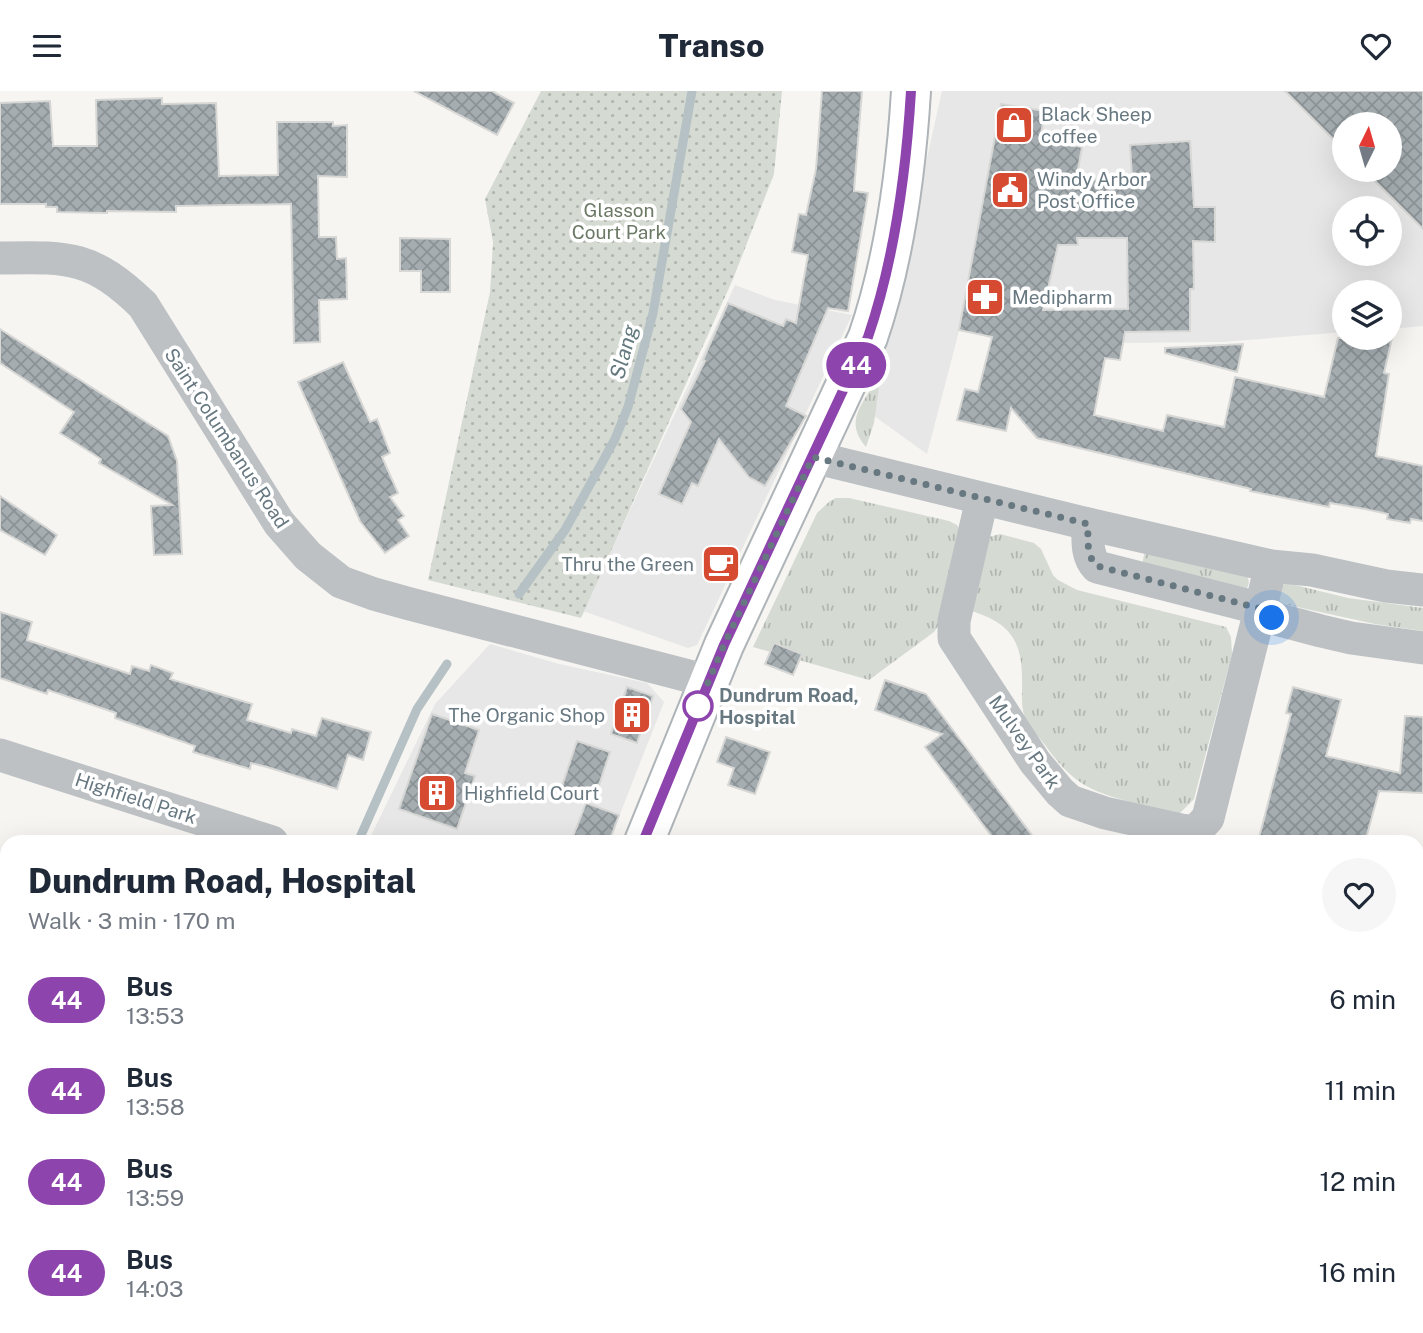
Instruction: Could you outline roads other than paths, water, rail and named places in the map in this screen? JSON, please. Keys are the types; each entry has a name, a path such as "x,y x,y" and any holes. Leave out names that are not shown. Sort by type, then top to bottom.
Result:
{"main road":[{"path":"646,835 708,681 868,337 880,302 901,193 911,91"}],"street":[{"name":"Saint Columbanus Road","path":"0,258 68,258 97,269 126,289 143,305 279,523 308,556 341,582 410,604 708,681"},
{"path":"813,457 1271,566 1311,570 1386,586 1423,590"},
{"name":"Mulvey Park","path":"982,499 954,621 954,638 1035,762 1070,801 1186,831 1196,830 1208,818 1271,566"},
{"path":"1088,524 1089,553 1091,561 1097,566 1262,609 1276,619 1321,631 1423,648"},
{"name":"Highfield Park","path":"0,755 250,835"}],"waterway":[{"name":"Slang","path":"519,594 565,530 615,439 628,407 653,313 692,91"},
{"name":"Slang","path":"361,835 417,709 447,664"}],"place":[{"name":"Black Sheep coffee","path":"1014,125"},
{"name":"Windy Arbor Post Office","path":"1010,190"},
{"name":"Medipharm","path":"985,297"},
{"name":"Thru the Green","path":"721,564"},
{"name":"Dundrum Road, Hospital","path":"698,706"},
{"name":"The Organic Shop","path":"632,715"},
{"name":"Highfield Court","path":"437,793"}],"park label":[{"name":"Glasson Court Park","path":"619,221"}]}
